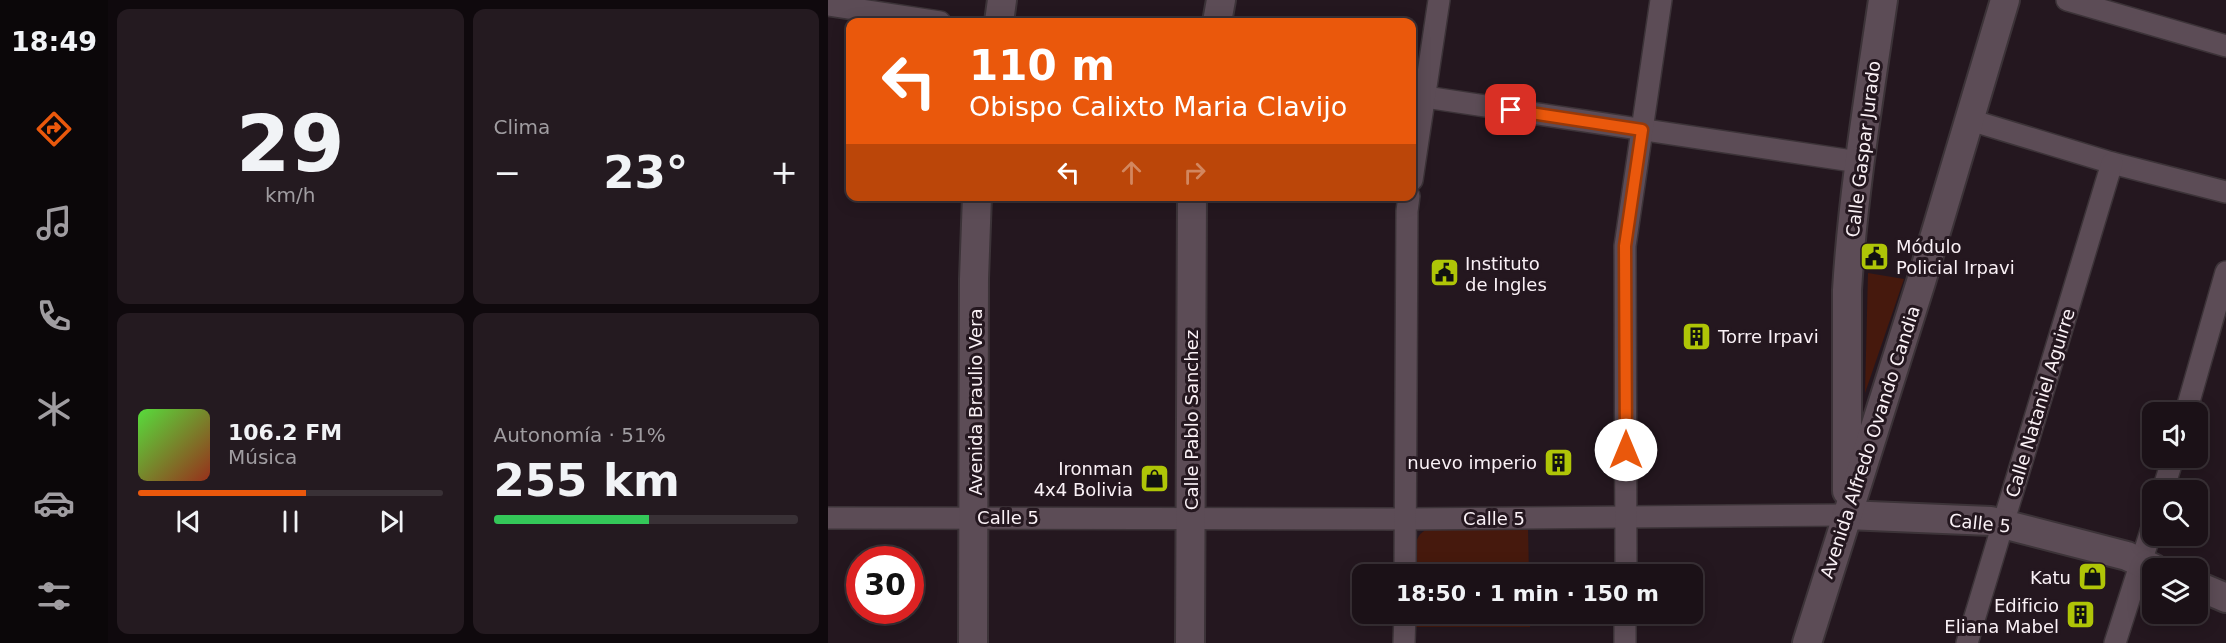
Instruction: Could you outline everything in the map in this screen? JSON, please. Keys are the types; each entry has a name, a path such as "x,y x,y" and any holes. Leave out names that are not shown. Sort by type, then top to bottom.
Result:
{"main road":[{"path":"1000,18 1002,0"},
{"path":"1218,18 1221,0"},
{"name":"Calle Gaspar Jurado","path":"1846,515 1846,290 1859,162 1883,0"},
{"name":"Avenida Alfredo Ovando Candia","path":"1807,643 1970,120 2005,0"},
{"name":"Avenida Braulio Vera","path":"973,643 976,201"},
{"name":"Calle Pablo Sanchez","path":"1190,643 1192,201"},
{"name":"Calle 5","path":"1846,515 1991,521 2127,556 2142,564"},
{"path":"2208,590 2226,598"}],"street":[{"path":"1416,124 1418,96 1439,0"},
{"path":"1626,564 1625,246 1661,0"},
{"path":"2067,0 2226,46"},
{"path":"828,5 914,18"},
{"path":"1418,96 1859,162"},
{"path":"1970,120 2112,163 2226,192"},
{"name":"Calle Nataniel Aguirre","path":"1967,643 2112,163"},
{"path":"1405,564 1409,201"},
{"path":"2189,402 2226,272"},
{"name":"Calle 5","path":"828,518 1405,519 1846,515"},
{"path":"2115,643 2142,578"},
{"path":"1404,643 1405,624"},
{"path":"1625,624 1625,643"}],"shaded area":[{"path":"1868,273 1904,279 1865,393"},
{"path":"1429,529 1528,529 1529,564 1415,564 1416,541 1423,532"},
{"path":"1415,624 1530,624 1530,627 1415,627"}],"place":[{"name":"Módulo Policial Irpavi","path":"1875,256"},
{"name":"Instituto de Ingles","path":"1444,273"},
{"name":"Torre Irpavi","path":"1697,336"},
{"name":"nuevo imperio","path":"1558,462"},
{"name":"Ironman 4x4 Bolivia","path":"1154,478"},
{"name":"Katu","path":"2092,577"},
{"name":"Edificio Eliana Mabel","path":"2080,615"}],"route":[{"path":"1511,110 1642,130 1625,246 1626,450"}]}
